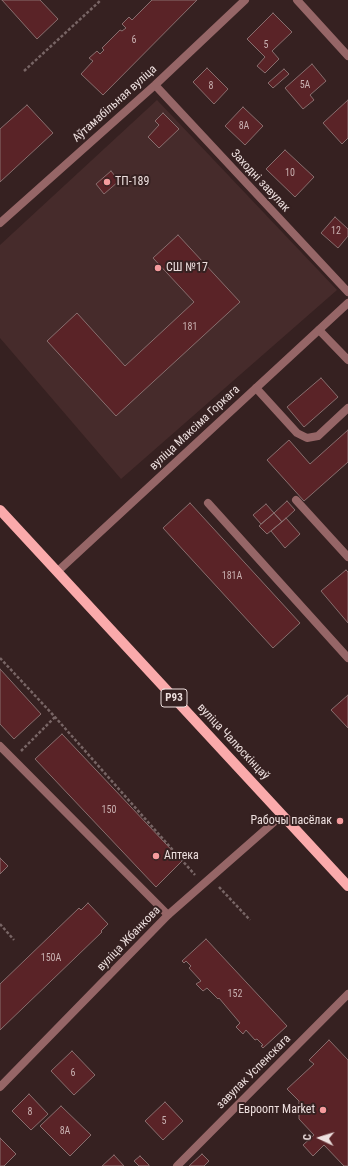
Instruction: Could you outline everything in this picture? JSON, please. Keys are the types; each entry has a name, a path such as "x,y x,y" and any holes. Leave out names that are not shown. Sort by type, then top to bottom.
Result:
{"main road":[{"name":"вуліца Чалюскінцаў","path":"0,510 348,886"}],"street":[{"name":"Аўтамабільная вуліца","path":"0,224 155,85 245,0"},
{"path":"297,0 348,56"},
{"name":"Заходні завулак","path":"155,85 348,292"},
{"name":"вуліца Максіма Горкага","path":"58,571 348,303"},
{"path":"320,330 348,360"},
{"path":"256,388 297,433 308,438 318,436 348,408"},
{"path":"296,500 348,557"},
{"path":"208,503 348,658"},
{"path":"0,746 168,915"},
{"name":"вуліца Жбанкова","path":"0,1087 168,915 282,815"},
{"name":"завулак Успенскага","path":"177,1166 348,994"}],"path":[{"path":"24,71 101,0"},
{"path":"0,658 55,717 203,884"},
{"path":"13,760 55,717"},
{"path":"211,878 250,920"},
{"path":"0,924 14,940"}],"shaded area":[{"name":"СШ №17","path":"157,100 337,290 121,479 0,338 0,245"}],"building":[{"path":"2,0 40,0 58,19 37,39"},
{"path":"152,0 197,0 103,95 81,74 93,61 89,58 97,51 100,54 104,50 102,48 120,30 122,31 126,28 122,24 129,17 132,20"},
{"path":"273,13 292,32 272,51 279,59 265,73 257,66 265,57 247,39"},
{"path":"312,64 326,81 310,95 314,100 303,109 285,88"},
{"path":"207,68 228,89 214,104 193,82"},
{"path":"284,69 289,74 273,88 268,83"},
{"path":"348,100 348,138 342,144 323,123"},
{"path":"27,105 53,133 0,182 0,129"},
{"path":"243,107 263,126 245,145 225,126"},
{"path":"163,113 179,129 159,148 148,137 159,125 155,121"},
{"path":"285,150 314,177 295,197 266,169"},
{"name":"ТП-189","path":"111,171 119,181 104,194 96,184"},
{"path":"335,217 348,229 348,236 338,248 321,233"},
{"path":"178,235 240,302 116,416 47,341 77,313 125,366 194,302 153,258"},
{"path":"321,378 338,397 304,427 287,407"},
{"path":"348,430 348,462 304,501 267,460 289,440 310,464"},
{"path":"287,501 295,510 282,522 274,513"},
{"path":"190,503 300,623 273,648 163,528"},
{"path":"266,504 274,513 261,524 253,515"},
{"path":"274,513 282,522 267,534 259,526"},
{"path":"286,518 300,534 285,548 271,531"},
{"path":"346,570 348,572 348,623 321,591"},
{"path":"0,669 41,714 14,739 0,724"},
{"path":"348,695 348,728 331,710"},
{"path":"62,734 182,861 156,887 35,759"},
{"path":"0,858 8,866 0,874"},
{"path":"88,903 108,924 101,931 102,932 0,1030 0,984 79,908 81,910"},
{"path":"206,939 287,1026 263,1048 261,1046 263,1045 257,1039 255,1040 246,1030 243,1034 236,1027 240,1023 219,998 218,999 207,988 203,991 196,984 201,981 189,968 191,966 186,961 184,963 182,961"},
{"name":"Евроопт Market","path":"329,1040 348,1060 348,1166 344,1166 324,1145 313,1156 303,1145 314,1135 299,1119 299,1101 287,1089 314,1064 309,1060"},
{"path":"72,1051 95,1075 74,1095 51,1071"},
{"path":"29,1094 48,1114 31,1130 12,1111"},
{"path":"165,1102 183,1121 163,1140 145,1121"},
{"path":"61,1106 91,1135 70,1156 40,1126"},
{"path":"0,1138 16,1154 4,1166 0,1166"},
{"path":"202,1154 209,1161 204,1166 189,1166"},
{"path":"114,1155 124,1166 102,1166"},
{"path":"140,1156 149,1166 139,1166 134,1161"}],"place":[{"name":"ТП-189","path":"107,182"},
{"name":"СШ №17","path":"158,268"},
{"name":"Рабочы пасёлак","path":"340,821"},
{"name":"Аптека","path":"156,856"},
{"name":"Евроопт Market","path":"323,1110"}]}
